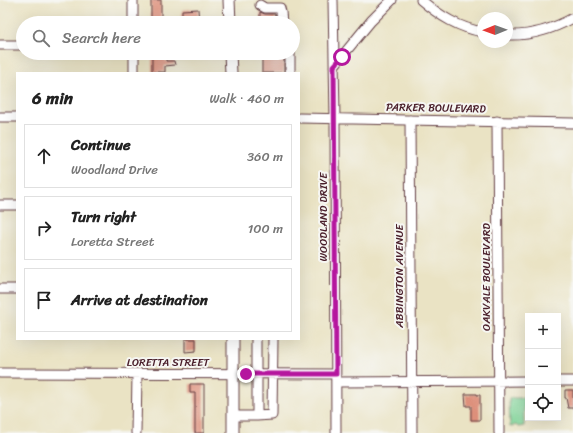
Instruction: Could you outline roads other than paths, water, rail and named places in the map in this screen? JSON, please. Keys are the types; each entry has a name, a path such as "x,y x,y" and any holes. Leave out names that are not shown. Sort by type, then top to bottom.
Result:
{"main road":[{"path":"230,0 230,16"},
{"path":"230,60 231,72"},
{"path":"233,340 233,433"}],"street":[{"path":"133,0 133,16"},
{"name":"WOODLAND DRIVE","path":"333,0 336,433"},
{"path":"334,66 371,21 392,0"},
{"path":"421,0 443,17 456,24 477,30"},
{"path":"260,5 265,8 280,8 281,16"},
{"path":"513,35 535,33 559,25 573,18"},
{"path":"0,44 16,45"},
{"path":"134,60 134,72"},
{"path":"290,60 290,72"},
{"path":"0,117 16,117"},
{"name":"PARKER BOULEVARD","path":"300,118 573,123"},
{"name":"ABBINGTON AVENUE","path":"410,120 412,433"},
{"name":"OAKVALE BOULEVARD","path":"497,121 499,433"},
{"path":"0,205 16,205"},
{"path":"0,289 16,289"},
{"path":"256,340 257,416"},
{"path":"233,416 272,415 273,340"},
{"name":"LORETTA STREET","path":"0,373 273,374 411,382 525,381"},
{"path":"136,374 136,433"},
{"path":"561,381 573,381"}]}
